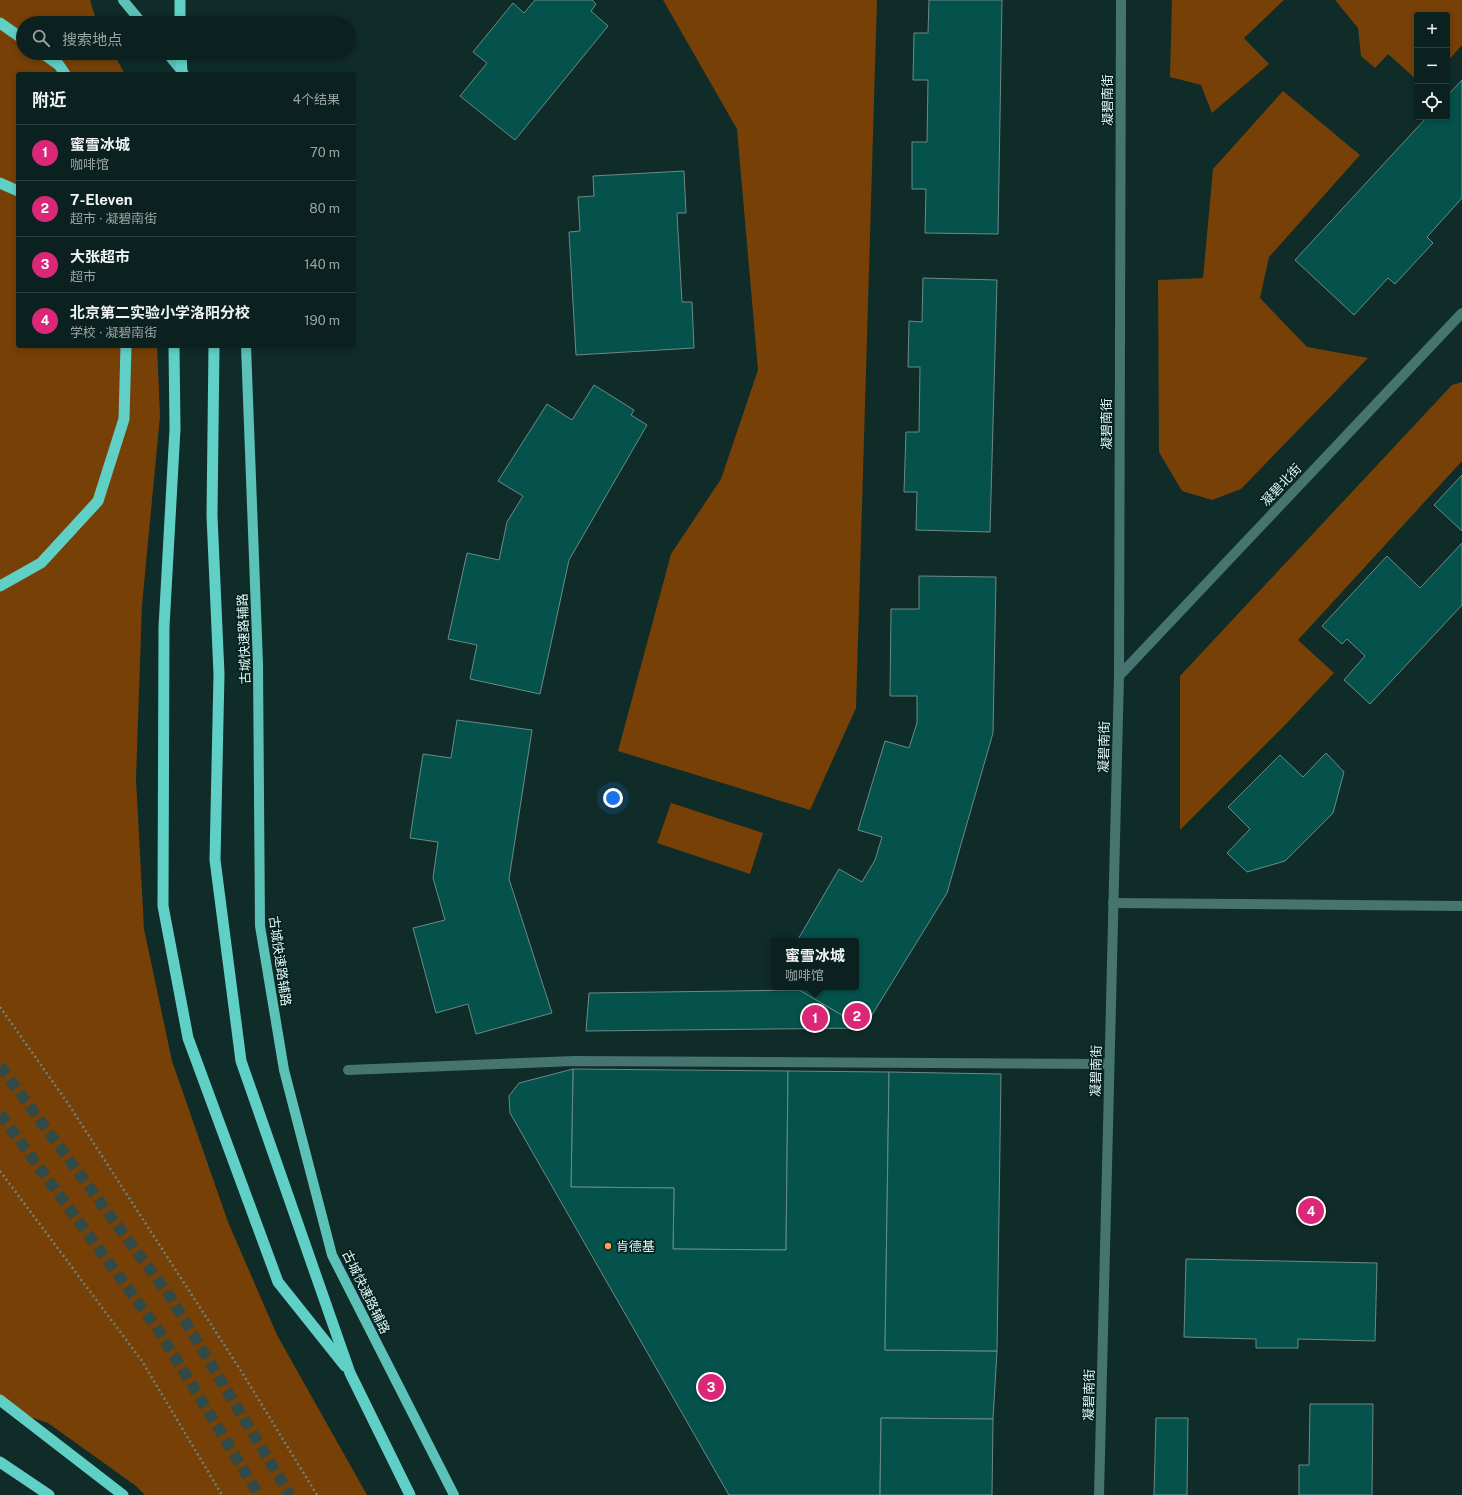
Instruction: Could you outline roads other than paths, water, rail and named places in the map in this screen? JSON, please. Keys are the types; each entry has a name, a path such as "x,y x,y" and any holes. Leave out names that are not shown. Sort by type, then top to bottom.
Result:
{"highway":[{"path":"180,0 180,16"},
{"path":"0,23 16,35"},
{"path":"52,60 59,65 64,72"},
{"path":"182,60 183,72"},
{"path":"0,183 16,190"},
{"path":"0,586 41,563 98,501 124,419 126,348"},
{"path":"174,348 175,429 164,627 163,906 188,1038 278,1282 350,1373"},
{"path":"214,348 212,516 219,674 214,860 241,1061 350,1373 410,1495"},
{"path":"0,1400 123,1495"},
{"path":"0,1462 49,1495"}],"main road":[{"path":"123,0 136,16"},
{"path":"172,60 181,72"},
{"name":"古城快速路辅路","path":"246,348 258,664 260,926 284,1070 332,1255 454,1495"}],"street":[{"name":"凝碧南街","path":"1099,1495 1119,676 1121,0"},
{"name":"凝碧北街","path":"1119,676 1462,313"},
{"path":"1113,903 1462,906"},
{"path":"348,1070 574,1061 1110,1064"}],"tunnel":[{"path":"0,1066 171,1298 290,1495"},
{"path":"0,1114 159,1331 259,1495"}],"place":[{"name":"7-Eleven","path":"857,1016"},
{"name":"蜜雪冰城","path":"815,1018"},
{"name":"北京第二实验小学洛阳分校","path":"1311,1211"},
{"name":"肯德基","path":"608,1246"},
{"name":"大张超市","path":"711,1387"}]}
